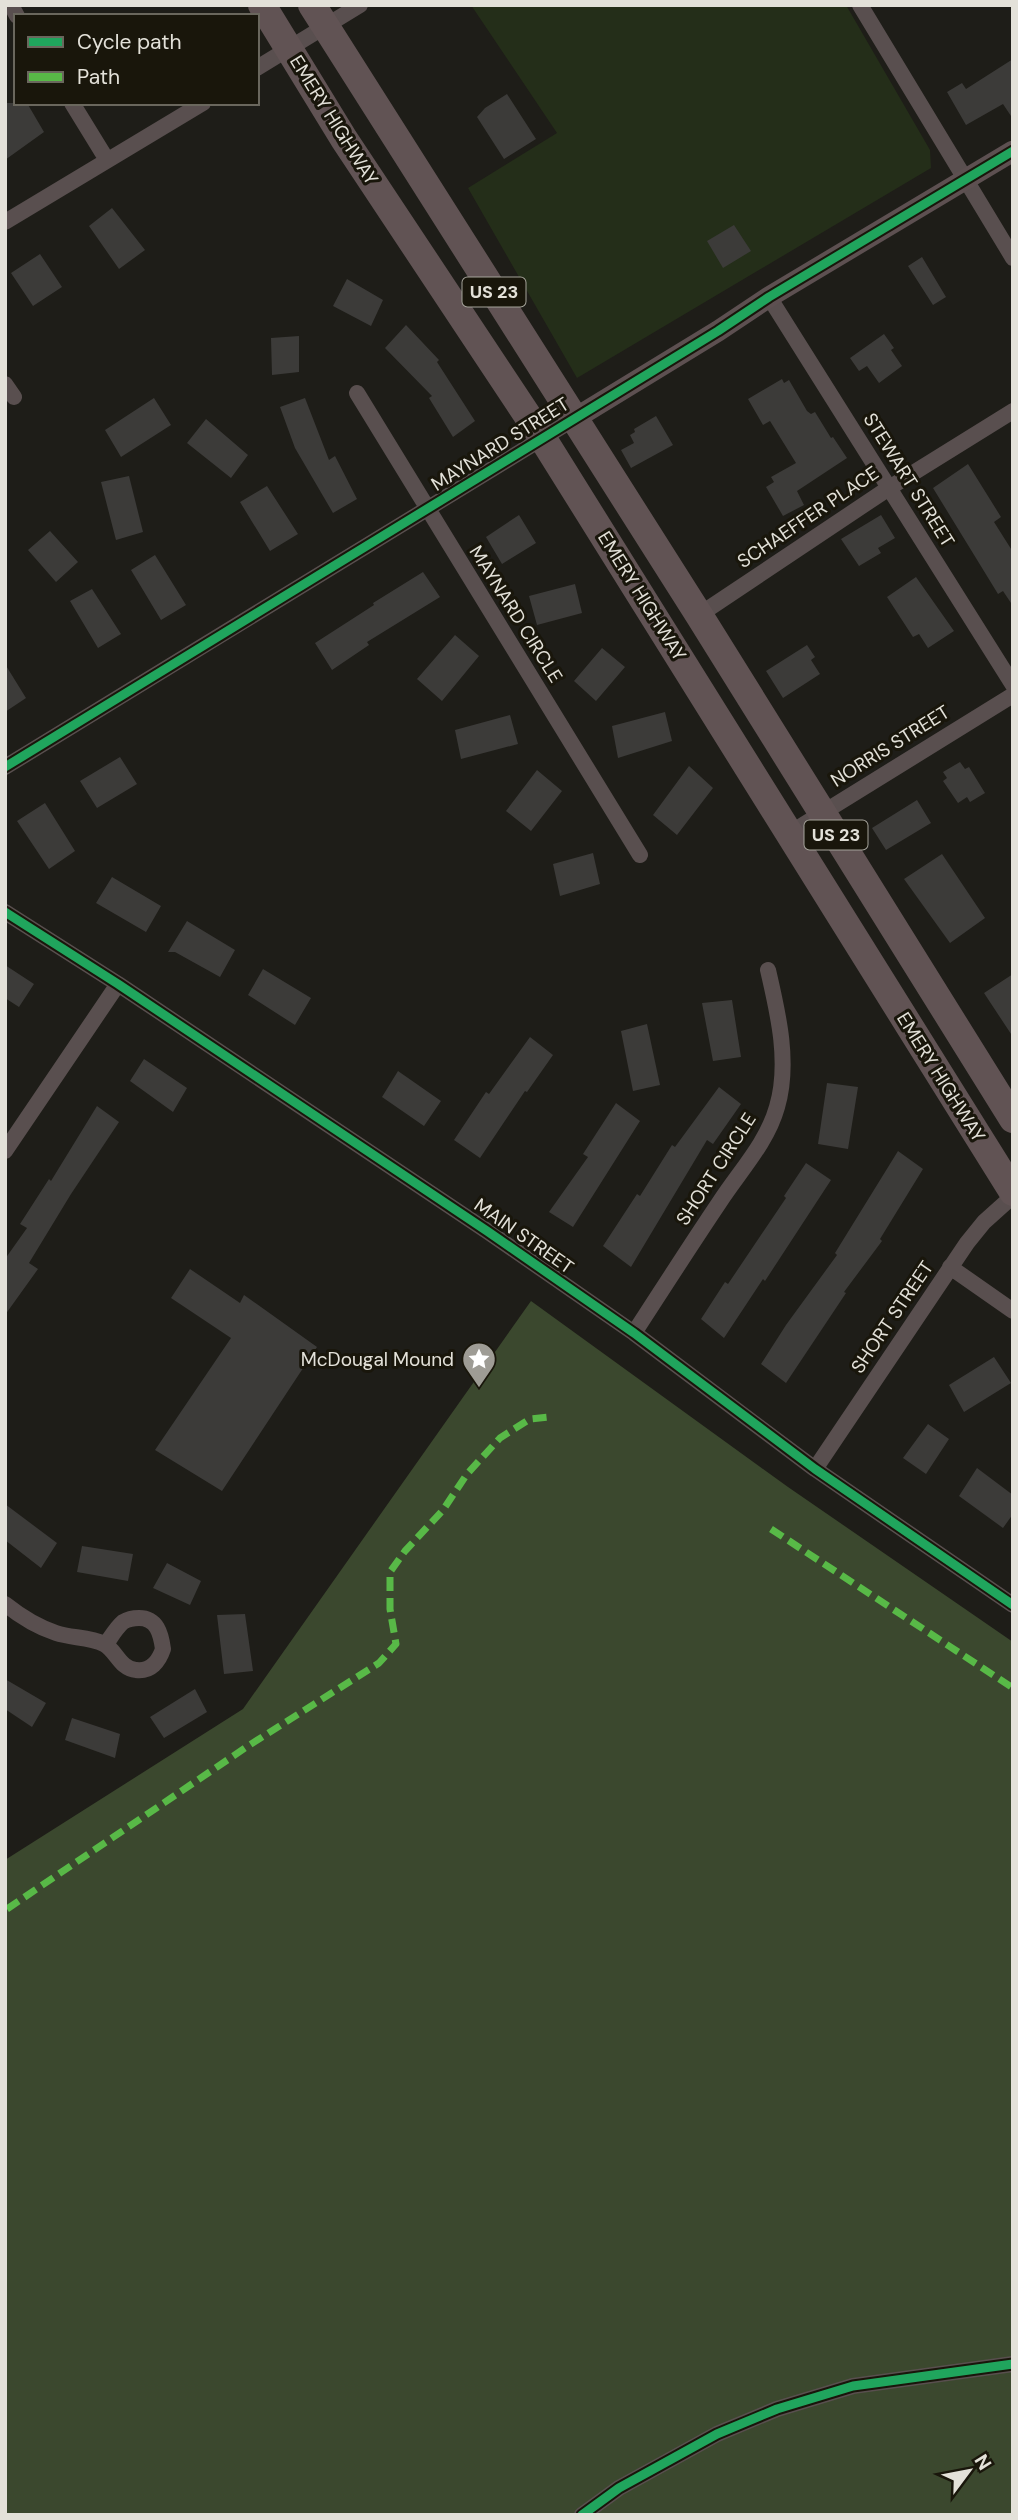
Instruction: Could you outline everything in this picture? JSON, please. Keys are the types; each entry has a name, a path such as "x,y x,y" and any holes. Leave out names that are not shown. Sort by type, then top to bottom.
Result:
{"highway":[{"name":"EMERY HIGHWAY","path":"261,5 344,139 543,439 1013,1194"},
{"name":"EMERY HIGHWAY","path":"319,16 699,615 1013,1119"}],"street":[{"path":"259,67 289,49 319,16 360,5"},
{"path":"860,5 1013,258"},
{"path":"73,105 107,160"},
{"path":"5,222 200,105"},
{"name":"MAYNARD STREET","path":"5,767 543,439 769,297 1013,151"},
{"name":"STEWART STREET","path":"769,297 1013,685"},
{"name":"MAYNARD CIRCLE","path":"357,393 640,855"},
{"name":"SCHAEFFER PLACE","path":"699,615 889,488 1013,411"},
{"name":"NORRIS STREET","path":"790,833 1013,695"},
{"name":"MAIN STREET","path":"5,912 118,984 487,1231 634,1334 815,1469 1013,1605"},
{"name":"SHORT CIRCLE","path":"634,1334 769,1131 781,1088 781,1059 780,1018 768,970"},
{"path":"5,1152 118,984"},
{"name":"SHORT STREET","path":"815,1469 950,1267 984,1222 1013,1194"},
{"path":"950,1267 1013,1311"},
{"path":"5,1604 22,1617 55,1633 106,1644"},
{"path":"582,2515 618,2488 717,2434 777,2409 853,2386 1013,2364"}],"green space":[{"path":"471,5 846,5 930,150 931,168 577,378 468,188 557,133"},
{"path":"531,1301 788,1487 1013,1642 1013,2515 5,2515 5,1860 243,1709"}],"building":[{"path":"1013,59 1013,119 1003,104 966,125 947,92 962,83 966,89"},
{"path":"507,94 536,139 504,159 477,117 485,108"},
{"path":"5,103 28,105 44,132 5,160"},
{"path":"112,208 145,250 119,269 89,226"},
{"path":"734,225 751,251 723,268 707,241"},
{"path":"40,254 62,287 33,306 11,273"},
{"path":"922,257 946,297 933,305 908,266"},
{"path":"347,279 383,300 371,326 333,306"},
{"path":"406,325 439,360 437,362 475,421 453,437 429,398 432,396 385,348"},
{"path":"884,334 902,366 879,383 867,366 859,371 850,358"},
{"path":"299,336 299,372 272,375 271,338"},
{"path":"782,379 784,383 789,380 807,411 811,414 815,412 847,458 797,491 804,505 783,516 766,487 774,482 771,477 796,463 770,421 763,425 748,399"},
{"path":"154,398 171,425 121,457 105,430"},
{"path":"305,398 329,460 335,456 357,499 333,513 295,448 280,407"},
{"path":"656,416 673,445 631,468 621,450 634,443 630,435 635,432 634,429"},
{"path":"206,419 248,455 231,478 187,443"},
{"path":"968,464 1001,517 994,522 1013,552 1013,606 1003,591 998,594 933,488"},
{"path":"129,476 143,532 116,540 101,482"},
{"path":"267,486 298,534 270,551 240,502"},
{"path":"519,515 536,543 502,564 486,537"},
{"path":"881,515 895,538 878,548 881,553 859,566 841,539"},
{"path":"50,531 78,562 56,582 28,550"},
{"path":"155,555 186,605 161,620 131,570"},
{"path":"423,572 440,597 367,642 369,645 332,670 315,643"},
{"path":"916,577 954,631 928,648 919,634 913,637 887,597"},
{"path":"575,584 582,613 537,625 529,596"},
{"path":"92,589 121,634 98,648 70,601"},
{"path":"455,635 479,656 442,701 417,679"},
{"path":"807,645 815,657 811,660 820,674 783,698 766,671"},
{"path":"602,648 625,667 596,701 574,681"},
{"path":"5,664 26,698 5,712"},
{"path":"665,712 672,741 618,758 612,726"},
{"path":"510,715 518,744 461,759 455,730"},
{"path":"120,757 137,784 97,808 80,781"},
{"path":"960,762 965,769 969,767 985,793 970,802 967,797 958,803 943,781 947,778 943,772"},
{"path":"689,766 713,788 677,835 653,815"},
{"path":"537,770 562,791 531,831 506,811"},
{"path":"917,800 931,823 886,850 872,828"},
{"path":"45,803 75,851 49,869 17,821"},
{"path":"593,853 600,884 560,896 553,864"},
{"path":"942,854 985,918 950,943 904,879"},
{"path":"112,877 161,906 146,932 96,903"},
{"path":"187,921 235,950 220,977 175,952 168,952"},
{"path":"5,965 34,984 19,1007 5,998"},
{"path":"263,969 311,998 295,1025 248,995"},
{"path":"1013,974 1013,1037 984,993"},
{"path":"732,1000 741,1057 713,1061 702,1003"},
{"path":"647,1024 660,1085 633,1091 621,1031"},
{"path":"530,1037 553,1055 480,1158 454,1140 486,1092 489,1094"},
{"path":"144,1059 187,1088 173,1112 130,1081"},
{"path":"398,1071 441,1101 424,1126 382,1097"},
{"path":"827,1083 858,1087 848,1149 818,1144"},
{"path":"719,1087 741,1104 713,1144 707,1140 631,1267 603,1246 637,1194 640,1196 672,1145 675,1147"},
{"path":"616,1103 640,1121 573,1227 549,1212 588,1157 583,1154"},
{"path":"97,1106 119,1122 29,1263 38,1269 5,1315 5,1259 27,1228 20,1224 49,1179 51,1181"},
{"path":"898,1151 923,1169 880,1239 882,1241 844,1292 846,1293 786,1383 761,1364 837,1255 835,1253"},
{"path":"806,1163 831,1180 724,1338 701,1319 786,1198 784,1196"},
{"path":"190,1269 240,1303 244,1295 317,1347 222,1491 155,1450 231,1338 171,1298"},
{"path":"994,1357 1011,1383 964,1412 949,1385"},
{"path":"928,1424 949,1439 926,1474 903,1458"},
{"path":"977,1468 1013,1495 1013,1514 1003,1528 959,1496"},
{"path":"5,1504 57,1543 41,1568 5,1540"},
{"path":"82,1546 133,1554 128,1581 77,1572"},
{"path":"167,1563 201,1581 190,1605 153,1588"},
{"path":"245,1614 253,1671 224,1674 217,1615"},
{"path":"5,1679 46,1703 32,1727 5,1709"},
{"path":"195,1689 207,1712 164,1738 150,1717"},
{"path":"72,1718 120,1734 115,1758 65,1740"}],"marked path":[{"path":"7,1909 248,1746 379,1663 396,1644 390,1609 390,1572 405,1551 443,1510 467,1474 500,1438 530,1419 549,1417"},
{"path":"771,1529 1013,1688"}],"cycle path":[{"path":"5,767 718,331 769,297 1013,151"},
{"path":"5,912 118,984 487,1231 634,1333 815,1469 1013,1605"},
{"path":"582,2515 619,2488 717,2434 777,2409 853,2386 1013,2364"}],"place":[{"name":"McDougal Mound","path":"479,1389"}]}
